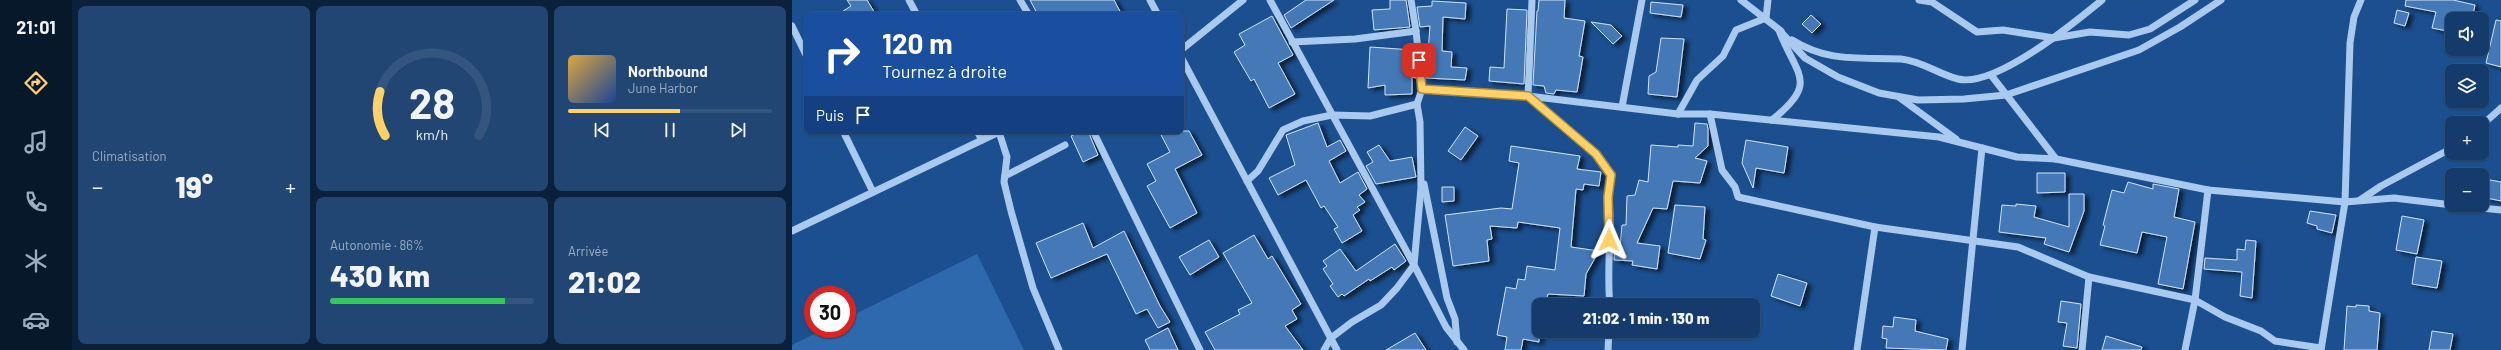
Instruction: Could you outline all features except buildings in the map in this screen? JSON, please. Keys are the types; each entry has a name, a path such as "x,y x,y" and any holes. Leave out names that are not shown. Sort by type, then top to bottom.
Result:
{"street":[{"path":"909,0 915,12"},
{"path":"1020,0 1027,12"},
{"path":"1150,0 1156,12"},
{"path":"1184,48 1243,0"},
{"path":"1270,0 1414,265 1446,327 1464,350"},
{"path":"1324,350 1331,338 1352,322 1381,305 1397,288 1414,265 1421,170 1420,122 1417,104 1422,89 1411,0"},
{"path":"1528,96 1532,0"},
{"path":"1622,107 1642,0"},
{"path":"1741,0 1766,18 1805,58 1838,77 1879,93 1918,100 2006,95 2139,50 2180,27 2222,0"},
{"path":"1766,18 1768,0"},
{"path":"1919,0 1932,2 1977,32 2002,30 2054,38 2090,32 2129,35 2150,29 2194,0"},
{"path":"1778,29 1806,49 1827,56 1917,62 1959,79 1975,80 1991,75 2054,38 2102,0"},
{"path":"1710,114 1722,170 1735,187 1738,197 1875,227 1974,239 2018,247 2089,277 2195,300 2225,317 2261,331 2275,341 2321,349 2346,202 2350,43 2354,17 2361,0"},
{"path":"1678,114 1697,80 1723,56 1736,30 1766,18"},
{"path":"792,26 804,51"},
{"path":"1772,120 1788,108 1800,92 1800,70 1788,54 1778,29"},
{"path":"1292,42 1355,39 1416,31"},
{"path":"1184,63 1337,350"},
{"path":"1991,75 2056,159"},
{"path":"1422,89 1528,96 1678,114 1710,114 1939,137 2017,157 2056,159 2208,190 2346,202 2394,198 2445,204"},
{"path":"1528,96 1596,154 1611,175 1608,197 1610,224 1608,288 1609,298"},
{"path":"1898,96 1959,142"},
{"path":"1246,181 1258,171 1283,130 1302,121 1332,115 1370,116 1417,104"},
{"path":"2489,119 2501,108"},
{"path":"844,134 873,192"},
{"path":"979,134 982,140"},
{"path":"792,231 994,134"},
{"path":"1001,134 1007,157 1005,176 1011,211 1033,288 1059,350"},
{"path":"1094,134 1200,350"},
{"path":"1005,176 1065,146"},
{"path":"1962,350 1982,148"},
{"path":"2360,201 2381,186 2445,152"},
{"path":"1421,170 1447,298 1454,319 1457,342"},
{"path":"2186,350 2195,300 2208,190"},
{"path":"2489,209 2501,210"},
{"path":"1858,350 1875,227"},
{"path":"2082,350 2089,277"},
{"path":"1608,350 1609,338"}],"shaded area":[{"path":"977,254 1024,350 792,350 792,345 806,338 856,338 856,314"}],"route":[{"path":"1419,60 1422,89 1528,96 1576,135 1596,154 1611,175 1608,197 1610,224 1609,240"}]}
